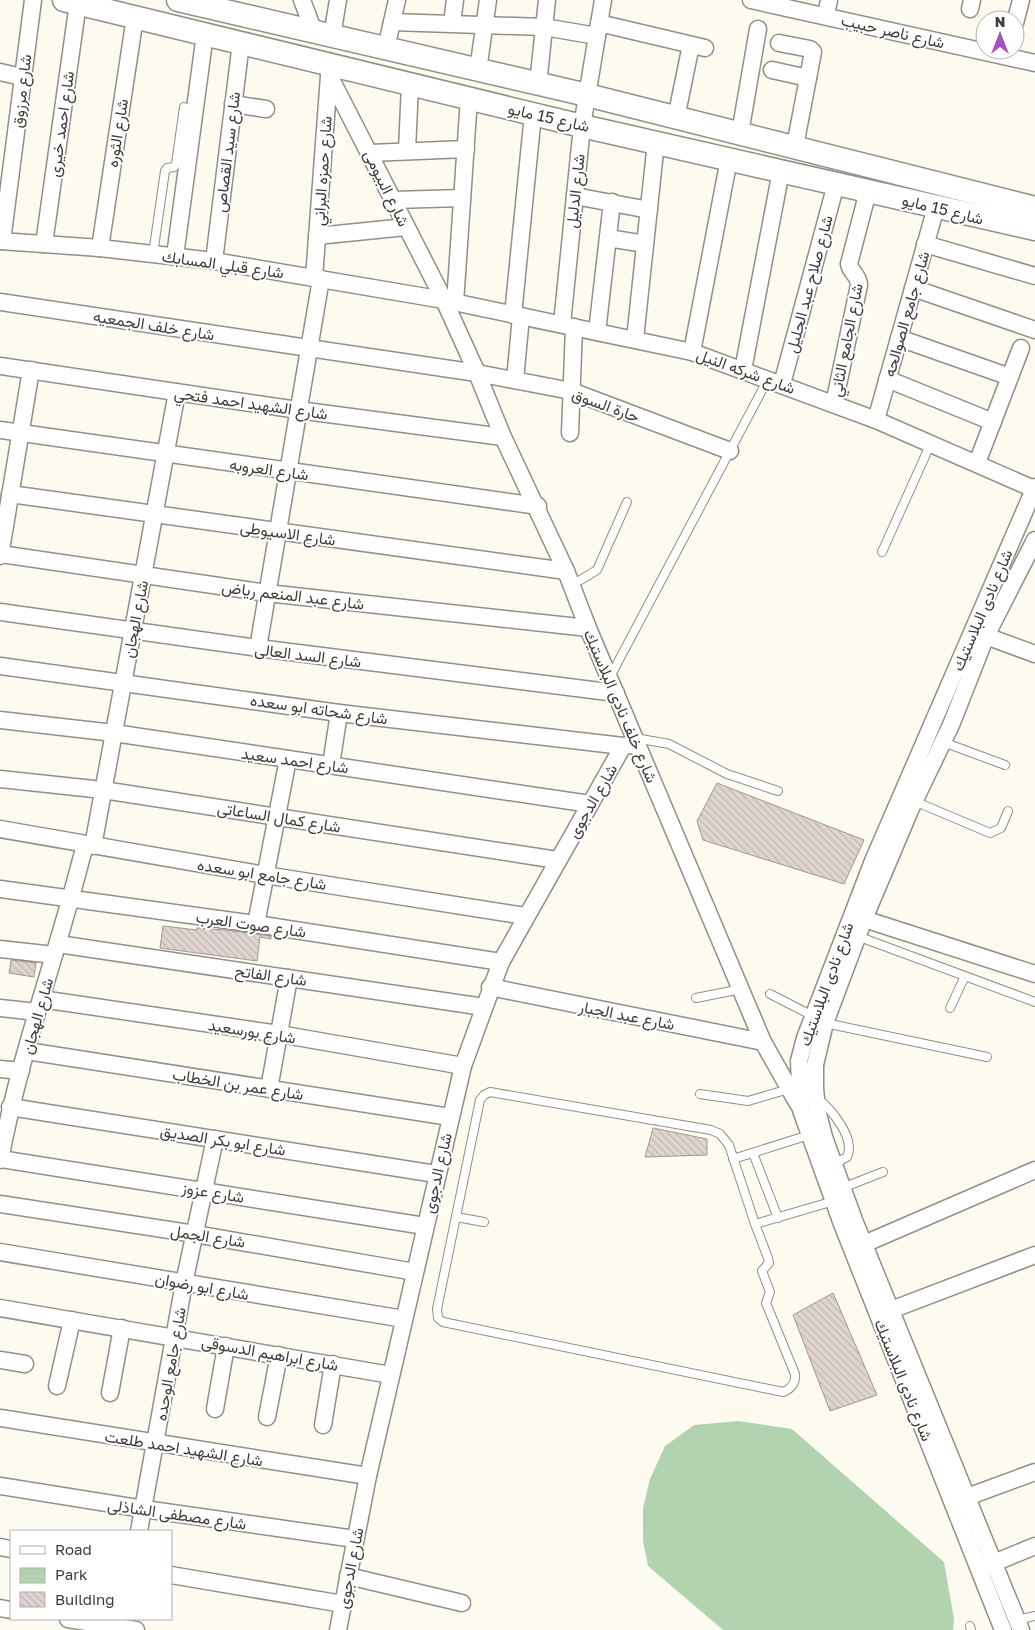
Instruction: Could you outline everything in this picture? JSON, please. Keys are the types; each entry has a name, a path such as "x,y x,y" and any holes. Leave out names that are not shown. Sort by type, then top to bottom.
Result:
{"main road":[{"name":"شارع 15 مايو","path":"178,0 229,6 323,34 587,95 1035,208"},
{"name":"شارع 15 مايو","path":"71,2 241,43 330,70 410,84 582,126 1035,229"}],"street":[{"name":"شارع مرزوق","path":"1,241 8,131 22,77 33,0"},
{"path":"302,0 323,34"},
{"path":"323,34 338,0"},
{"path":"386,48 397,0"},
{"path":"452,23 455,0"},
{"path":"478,70 488,0"},
{"path":"538,84 547,0"},
{"name":"شارع الدليل","path":"570,432 571,391 568,326 575,196 582,126 603,0"},
{"name":"شارع ناصر حبيب","path":"751,0 828,8 1035,63"},
{"name":"شارع احمد خيرى","path":"44,244 71,2"},
{"name":"شارع الثوره","path":"100,248 135,17"},
{"path":"392,22 485,24 598,30 698,46 676,118"},
{"path":"740,133 758,30"},
{"path":"175,256 205,34"},
{"name":"شارع سيد القصاص","path":"214,261 241,43"},
{"path":"779,43 812,50 795,146"},
{"name":"شارع البيومى","path":"330,70 406,227 449,302"},
{"name":"شارع حمزه البراني","path":"258,648 308,349 317,279 317,236 330,70"},
{"path":"772,70 808,78"},
{"path":"0,72 22,77"},
{"path":"407,152 410,84"},
{"path":"449,302 462,198 469,98"},
{"path":"233,104 266,109"},
{"path":"514,380 517,316 533,114"},
{"path":"635,339 656,142"},
{"path":"370,153 466,149"},
{"path":"692,352 728,159"},
{"path":"743,370 781,171"},
{"name":"شارع صلاح عبد الجليل","path":"775,382 836,184"},
{"name":"شارع الجامع الثاني","path":"834,404 859,285 858,276 850,268 849,264 868,191"},
{"path":"575,196 649,210"},
{"path":"393,200 462,198"},
{"path":"597,332 612,202"},
{"name":"شارع جامع الصوالحه","path":"876,420 936,207"},
{"path":"317,236 406,227"},
{"path":"608,238 646,244"},
{"name":"شارع قبلي المسابك","path":"1,241 100,248 214,261 449,302"},
{"path":"925,244 1035,276"},
{"path":"913,288 1035,330"},
{"name":"شارع خلف الجمعيه","path":"0,302 477,373"},
{"name":"شارع شركه النيل","path":"449,302 692,352 876,420 1035,488"},
{"name":"شارع خلف نادى البلاستيك","path":"449,302 503,436 538,506 569,578 613,685 632,743 763,1042 801,1110"},
{"path":"899,338 1010,377"},
{"path":"977,462 1021,348"},
{"name":"شارع الشهيد احمد فتحي","path":"0,366 298,410 503,436"},
{"path":"0,555 31,370"},
{"name":"حارة السوق","path":"477,373 571,391 730,451"},
{"path":"887,379 993,422"},
{"name":"شارع الهجان","path":"0,1159 3,1132 56,949 89,845 103,790 177,392"},
{"name":"شارع العروبه","path":"0,430 538,506"},
{"name":"شارع نادى البلاستيك","path":"1019,1625 986,1566 838,1195 834,1164 824,1137 816,1097 815,1065 819,1020 873,861 1035,488"},
{"name":"شارع الاسيوطى","path":"10,494 278,531 569,578"},
{"name":"شارع نادى البلاستيك","path":"1003,1630 967,1498 864,1244 838,1195 810,1135 801,1110 799,1061 805,1038 819,1020 857,936 914,801 943,742 986,636 1035,541"},
{"name":"شارع عبد المنعم رياض","path":"0,555 267,593 588,628"},
{"name":"شارع السد العالى","path":"0,612 258,648 613,685"},
{"path":"986,636 1035,654"},
{"name":"شارع شحاته ابو سعده","path":"0,666 339,713 632,743"},
{"path":"331,765 339,713"},
{"name":"شارع احمد سعيد","path":"0,720 114,733 590,804"},
{"name":"شارع الدجوى","path":"338,1630 368,1476 436,1174 463,1066 490,987 525,916 590,804 632,743"},
{"path":"256,924 288,759"},
{"name":"شارع كمال الساعاتى","path":"0,778 103,790 557,860"},
{"name":"شارع جامع ابو سعده","path":"0,829 265,875 525,916"},
{"name":"شارع صوت العرب","path":"0,889 256,924 501,962"},
{"path":"864,919 1035,974"},
{"name":"شارع الفاتح","path":"0,949 56,949 289,978 484,1006"},
{"path":"269,1089 289,978"},
{"name":"شارع عبد الجبار","path":"490,987 763,1042"},
{"name":"شارع بورسعيد","path":"0,1008 39,1006 279,1034 463,1066"},
{"name":"شارع عمر بن الخطاب","path":"27,1051 450,1117"},
{"path":"0,1069 21,1071"},
{"name":"شارع ابو بكر الصديق","path":"10,1107 436,1174"},
{"name":"شارع جامع الوحده","path":"139,1530 184,1283 215,1138"},
{"name":"شارع عزوز","path":"0,1159 425,1226"},
{"path":"864,1244 1035,1170"},
{"name":"شارع الجمل","path":"0,1204 195,1234 415,1272"},
{"name":"شارع ابو رضوان","path":"0,1252 404,1319"},
{"path":"891,1310 1035,1255"},
{"name":"شارع ابراهيم الدسوقى","path":"0,1308 391,1375"},
{"path":"57,1386 72,1320"},
{"path":"110,1392 122,1328"},
{"path":"214,1409 226,1346"},
{"path":"267,1417 279,1355"},
{"path":"0,1360 25,1364"},
{"path":"323,1425 333,1364"},
{"name":"شارع الشهيد احمد طلعت","path":"0,1418 155,1444 368,1476"},
{"path":"967,1498 1035,1472"},
{"name":"شارع مصطفى الشاذلى","path":"0,1486 355,1539"},
{"path":"986,1566 1035,1546"},
{"path":"172,1575 343,1604"},
{"path":"348,1576 462,1603"},
{"path":"76,1620 125,1626"}],"lane":[{"path":"154,254 164,171 176,165 184,107"},
{"path":"613,685 730,451 775,382"},
{"path":"882,552 931,444"},
{"path":"569,578 597,570 627,502"},
{"path":"943,742 1005,765"},
{"path":"632,743 669,744 727,774 778,792"},
{"path":"914,801 990,833 1001,828 1008,811"},
{"path":"857,936 1035,1002"},
{"path":"950,1008 965,976"},
{"path":"696,998 741,989"},
{"path":"770,994 819,1020 986,1057"},
{"path":"700,1094 748,1101 789,1089"},
{"path":"490,1092 711,1130 720,1134 726,1141 769,1260 762,1272 770,1292 766,1303 795,1374 793,1386 783,1392 440,1320 437,1315 437,1309 456,1217 480,1100 490,1092"},
{"path":"733,1159 810,1135"},
{"path":"753,1153 778,1218"},
{"path":"755,1224 778,1218 838,1195 883,1172"},
{"path":"456,1217 484,1222"},
{"path":"1019,1625 1035,1616"}],"green space":[{"path":"738,1421 792,1429 944,1562 954,1619 953,1630 723,1630 648,1566 643,1541 643,1508 650,1479 665,1446 694,1425"}],"building":[{"path":"717,783 864,840 844,884 703,840 697,821"},
{"path":"163,926 197,930 197,928 226,930 271,936 271,939 260,937 257,961 160,948"},
{"path":"11,960 36,963 34,977 9,973"},
{"path":"653,1128 707,1139 707,1155 645,1157"},
{"path":"833,1293 877,1395 830,1411 793,1315"}]}
